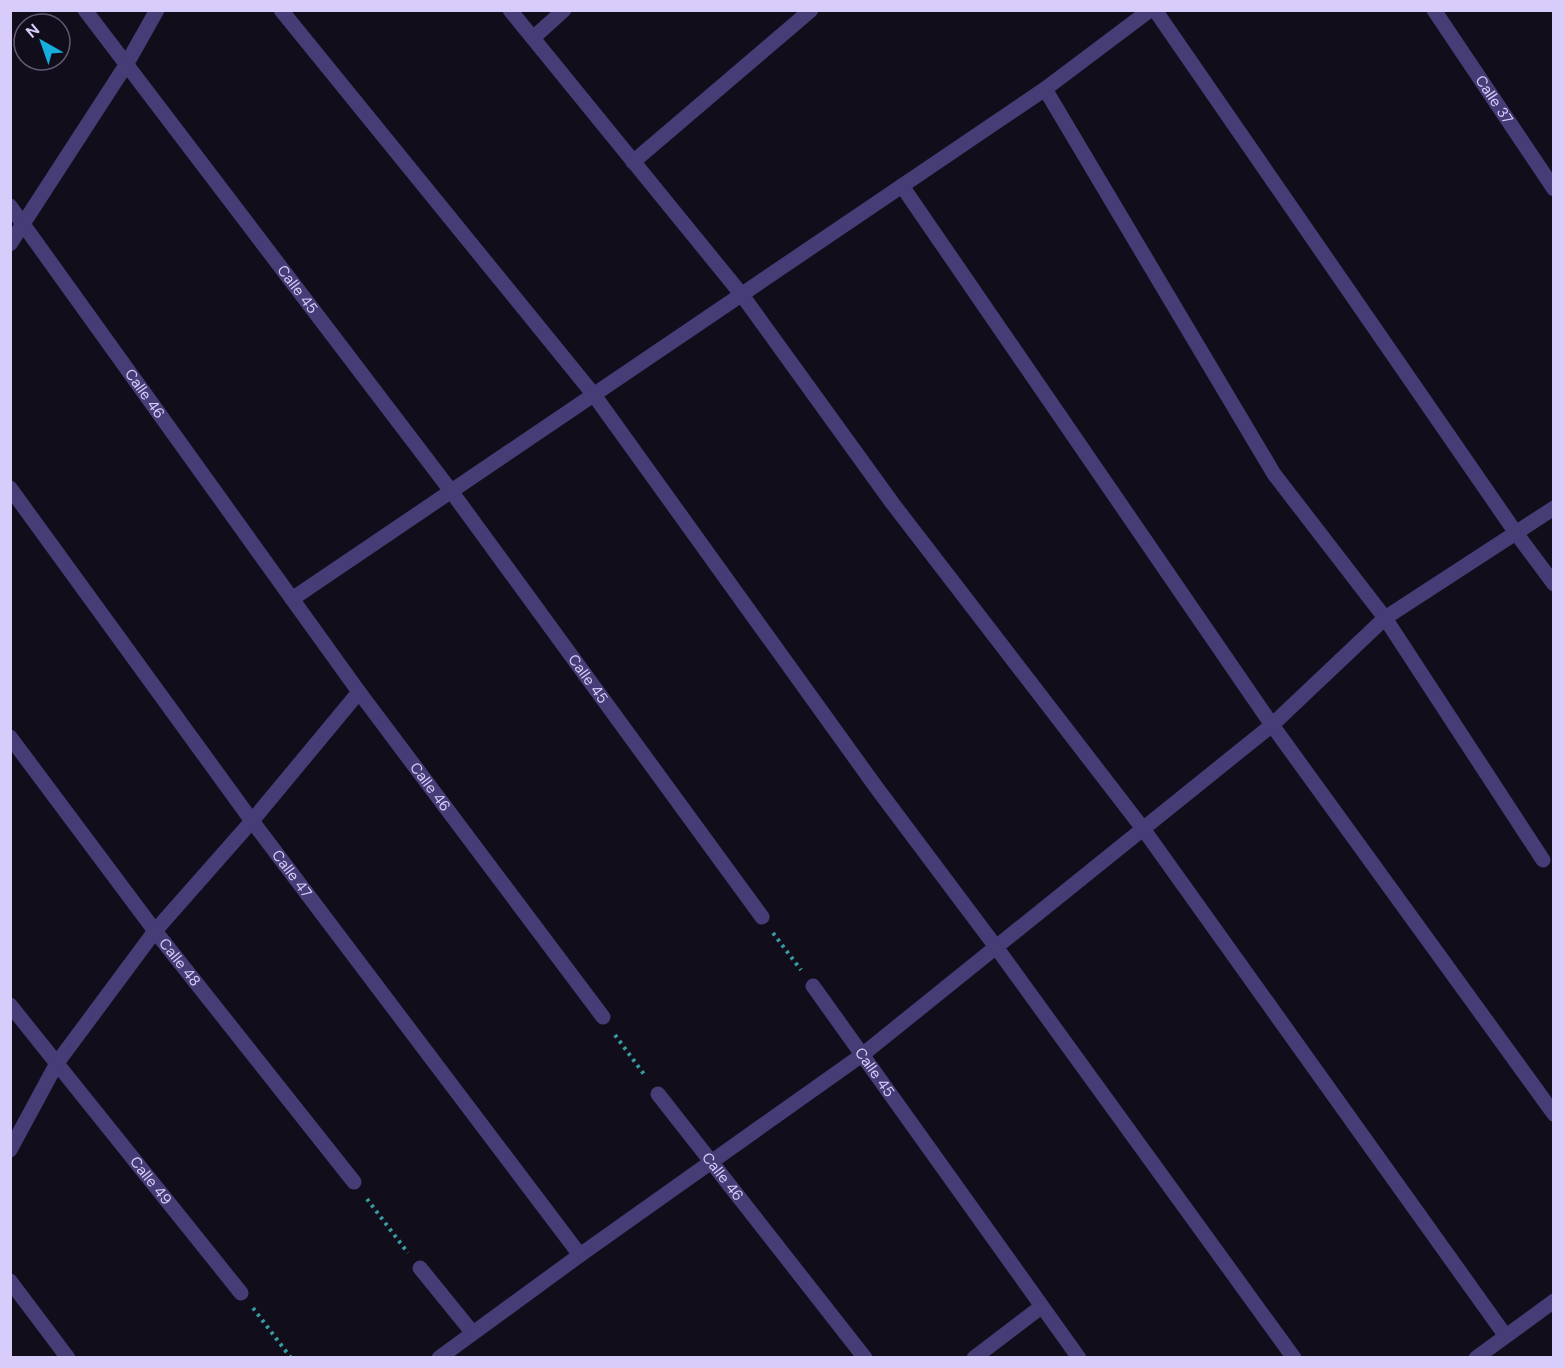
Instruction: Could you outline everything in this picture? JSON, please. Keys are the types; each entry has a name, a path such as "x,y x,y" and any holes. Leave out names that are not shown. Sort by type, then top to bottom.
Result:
{"street":[{"name":"Calle 45","path":"85,10 452,491 762,918"},
{"path":"10,244 126,65 157,10"},
{"path":"281,10 594,395 876,787 996,947 1294,1358"},
{"path":"510,10 742,295 893,504 1144,830 1505,1335"},
{"path":"532,38 564,10"},
{"path":"633,162 811,10"},
{"path":"292,599 1045,89 1150,10"},
{"path":"1155,10 1516,533 1554,584"},
{"name":"Calle 37","path":"1434,10 1554,189"},
{"path":"1045,89 1274,474 1385,618 1543,860"},
{"path":"902,186 1272,725 1554,1114"},
{"name":"Calle 46","path":"10,206 359,692 603,1017"},
{"name":"Calle 47","path":"10,488 252,821 580,1255"},
{"path":"439,1358 472,1332 862,1055 1272,725 1385,618 1554,508"},
{"path":"10,1150 57,1062 154,931 252,821 359,692"},
{"name":"Calle 48","path":"10,737 154,931 354,1182"},
{"name":"Calle 45","path":"813,986 1079,1358"},
{"name":"Calle 49","path":"10,1005 241,1293"},
{"name":"Calle 46","path":"658,1094 865,1358"},
{"path":"420,1268 472,1332"},
{"path":"10,1281 68,1358"},
{"path":"1476,1358 1554,1301"},
{"path":"974,1358 1041,1306"}],"path":[{"path":"762,918 813,986"},
{"path":"603,1017 658,1094"},
{"path":"354,1182 420,1268"},
{"path":"241,1293 291,1358"}]}
